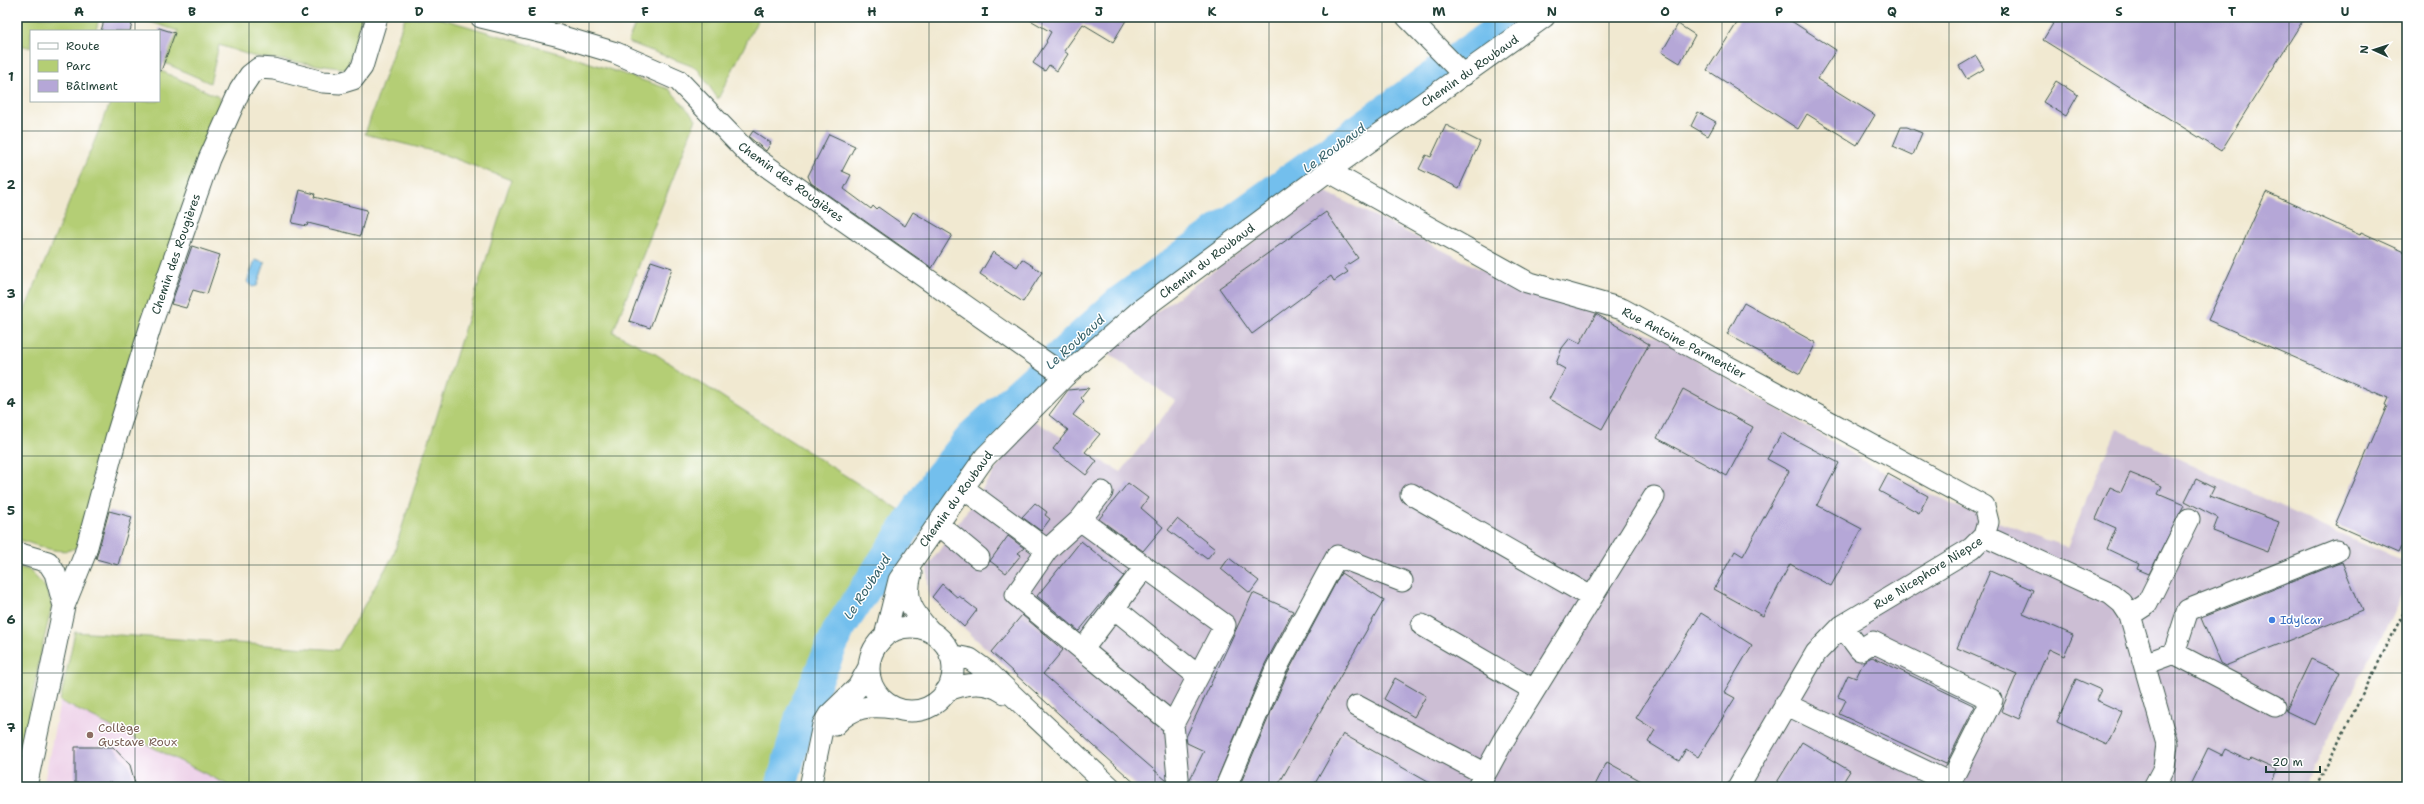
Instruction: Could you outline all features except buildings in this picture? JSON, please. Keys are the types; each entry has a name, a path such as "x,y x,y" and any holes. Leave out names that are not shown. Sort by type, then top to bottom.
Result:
{"street":[{"name":"Chemin des Rougières","path":"64,606 85,554 116,438 152,325 209,159 240,90 250,75 259,68 274,69 323,82 340,83 353,79 362,67 377,17"},
{"name":"Chemin des Rougières","path":"481,17 556,35 616,53 678,80 748,153 1061,373"},
{"path":"1408,17 1464,74"},
{"name":"Chemin du Roubaud","path":"885,636 899,580 985,457 1061,373 1143,308 1328,171 1544,17"},
{"name":"Rue Antoine Parmentier","path":"1328,171 1527,282 1622,309 1984,506 1988,522 1984,536"},
{"path":"963,488 1047,550"},
{"path":"1102,492 1080,520 1047,550 1016,594 1173,724"},
{"path":"1411,494 1591,597"},
{"path":"1357,706 1481,781 1534,690 1654,497"},
{"path":"2130,615 2147,604 2189,519"},
{"path":"1080,520 1225,625 1173,724 1178,778"},
{"path":"938,524 979,558"},
{"name":"Rue Nicephore Niepce","path":"1738,787 1816,653 1842,626 1972,548 1984,536 2111,594 2122,603 2130,615 2167,744 2164,768 2156,786"},
{"path":"2174,653 2188,610 2337,551"},
{"path":"17,553 48,562 55,573 64,606 26,787"},
{"name":"Chemin du Roubaud","path":"917,554 907,594 915,613 929,630"},
{"path":"1226,787 1276,669 1337,556 1402,581"},
{"path":"1083,649 1145,567"},
{"path":"1114,608 1198,676"},
{"path":"1422,625 1534,690"},
{"path":"1785,704 1950,783 1992,700 1873,642 1860,650 1842,626"},
{"path":"817,761 832,729 841,719 857,708 866,706 893,708 906,711 920,710 932,705 946,691 953,671 950,655 939,638 929,630 917,627 904,627 892,630 873,649 869,667 869,676 873,689 882,700 893,708"},
{"path":"2144,664 2174,653 2275,706"},
{"path":"950,655 970,659 977,663 1110,787"},
{"path":"810,787 817,761 823,725 829,715 858,687 869,667"},
{"path":"946,691 972,684 985,685 999,689 1019,703"}],"path":[{"path":"2398,17 2407,24"},
{"path":"2316,787 2407,606"}],"shaded area":[{"path":"1324,191 1508,283 1661,338 1867,463 1965,510 2067,547 2117,429 2336,533 2407,562 2407,586 2304,787 1137,787 929,596 927,568 1031,419 1121,472 1175,401 1104,350"},
{"name":"Collège Gustave Roux","path":"60,701 232,787 43,787"}],"green space":[{"path":"17,17 99,17 96,30 30,30 30,48 17,44"},
{"path":"136,17 362,17 347,69 252,56 219,45 210,83 165,63 178,31"},
{"path":"405,17 436,17 572,57 669,89 696,119 613,332 654,353 899,510 824,633 794,718 774,787 232,787 60,701 75,632 338,650 393,556 511,180 440,153 365,134"},
{"path":"638,17 759,17 718,99 697,68 628,42"},
{"path":"160,70 219,97 224,108 79,546 65,551 40,547 17,539 17,329 111,102 160,102"},
{"path":"17,567 29,570 46,588 52,606 40,656 17,782"}],"water":[{"path":"255,260 265,263 257,286 252,287 247,282"}],"waterway":[{"name":"Le Roubaud","path":"781,787 801,716 839,629 939,477 974,434 1119,302 1496,31 1510,17"}],"place":[{"name":"Idylcar","path":"2272,620"},
{"name":"Collège Gustave Roux","path":"90,735"}]}
